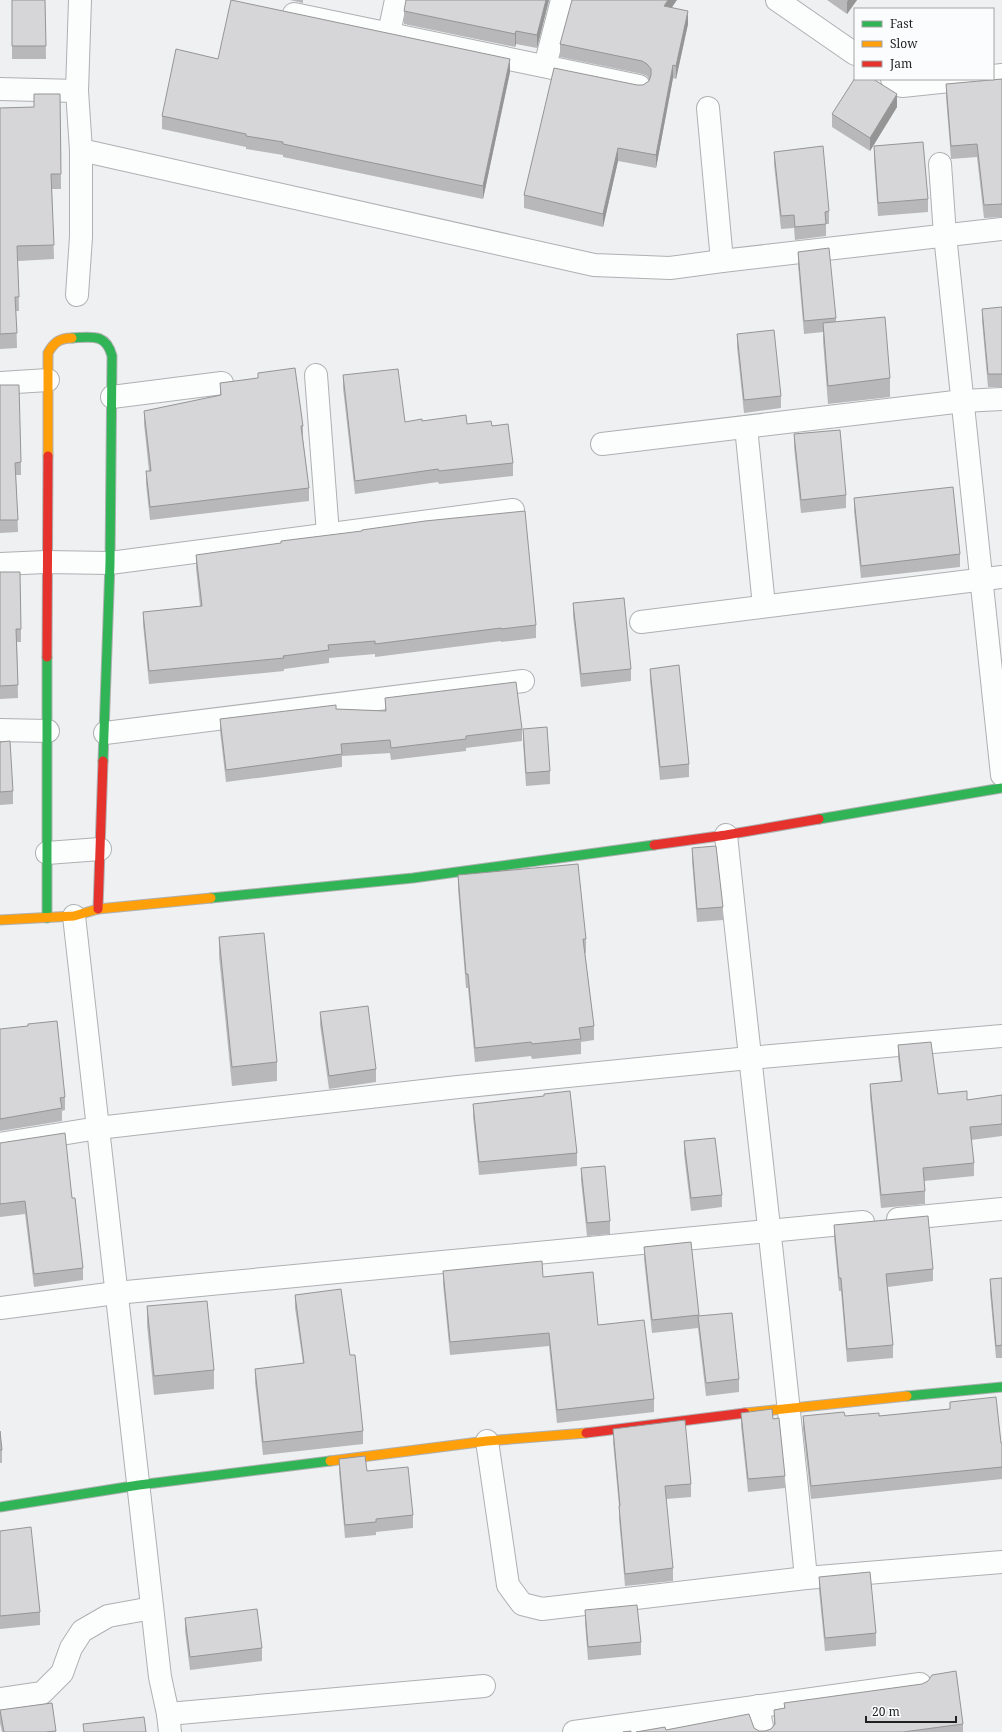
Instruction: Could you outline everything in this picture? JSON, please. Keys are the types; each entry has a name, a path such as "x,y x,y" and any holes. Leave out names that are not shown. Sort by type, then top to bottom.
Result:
{"street":[{"path":"77,295 81,237 81,150 77,91 80,0"},
{"path":"389,33 396,0"},
{"path":"545,66 562,0"},
{"path":"777,0 854,53"},
{"path":"274,10 639,86"},
{"path":"893,80 902,86 959,80"},
{"path":"0,90 77,91"},
{"path":"708,108 722,261"},
{"path":"81,150 594,265 670,268 945,235 1002,230"},
{"path":"940,164 945,235 963,401 992,578 1002,775"},
{"path":"47,918 48,731 46,562 48,353 53,344 63,338 98,337 109,345 112,356 110,563 98,909"},
{"path":"316,375 328,534"},
{"path":"0,384 48,380"},
{"path":"112,397 222,383"},
{"path":"602,444 963,401 1002,399"},
{"path":"746,427 764,606"},
{"path":"0,564 46,562 110,563 513,510"},
{"path":"641,622 992,578"},
{"path":"105,733 523,681"},
{"path":"0,730 48,731"},
{"path":"0,920 74,916 98,909 414,878 726,835 1002,788"},
{"path":"726,835 749,1058 789,1407 806,1578"},
{"path":"47,853 100,849"},
{"path":"74,916 160,1677 169,1723 484,1686"},
{"path":"0,1144 98,1128 458,1087 749,1058 1002,1036"},
{"path":"0,1308 116,1293 1002,1209"},
{"path":"0,1507 139,1485 487,1441 584,1432 789,1407 1002,1387"},
{"path":"487,1441 508,1585 522,1604 542,1609 806,1578 1002,1562"},
{"path":"0,1699 42,1693 62,1673 71,1648 82,1630 108,1616 152,1608"},
{"path":"574,1732 920,1684"},
{"path":"758,1706 762,1732"}],"building":[{"path":"12,0 45,0 46,46 12,46"},
{"path":"231,0 510,59 483,186 283,144 283,142 246,136 246,134 162,116 176,49 218,59"},
{"path":"406,0 546,0 537,35 516,31 515,34 404,11"},
{"path":"572,0 668,0 664,6 688,11 676,66 673,65 656,155 618,148 603,214 524,195 554,68 637,85 643,85 649,81 651,75 651,69 642,61 560,44"},
{"path":"1002,79 1002,204 984,205 977,144 951,146 946,84"},
{"path":"854,80 875,80 897,94 870,138 832,114"},
{"path":"34,94 60,94 61,174 51,174 54,245 17,246 19,297 15,297 17,333 0,334 0,108 34,107"},
{"path":"923,142 928,199 878,203 874,146"},
{"path":"823,146 829,211 825,212 826,224 795,227 794,215 781,216 774,152"},
{"path":"829,248 836,318 804,321 798,252"},
{"path":"1002,307 1002,374 988,374 982,309"},
{"path":"885,317 890,378 828,386 823,323"},
{"path":"774,330 781,396 744,400 737,334"},
{"path":"295,368 303,426 301,426 309,488 150,507 146,471 151,471 144,411 221,395 220,383 258,378 258,373"},
{"path":"398,369 405,422 466,415 467,424 491,421 492,426 508,424 513,463 439,471 438,469 355,481 343,375"},
{"path":"0,385 19,385 21,462 15,463 18,520 0,520"},
{"path":"840,430 846,495 801,500 794,434"},
{"path":"953,487 960,554 861,566 854,498"},
{"path":"525,511 536,625 375,644 375,641 328,645 329,650 283,656 284,658 149,671 143,612 202,606 196,555 281,543 281,541 362,531 425,521"},
{"path":"0,572 20,572 21,629 16,629 18,685 0,686"},
{"path":"624,598 631,669 581,674 573,603"},
{"path":"679,665 689,764 660,767 650,669"},
{"path":"516,682 522,729 466,736 466,739 391,748 390,740 341,744 342,754 226,770 220,719 336,705 336,709 386,711 385,698"},
{"path":"547,727 550,771 526,773 523,729"},
{"path":"10,741 13,791 0,792 0,742"},
{"path":"716,846 723,907 697,909 692,848"},
{"path":"578,864 586,939 583,939 594,1026 579,1028 581,1039 532,1044 531,1042 475,1048 468,974 466,974 458,875"},
{"path":"264,933 277,1062 232,1067 219,937"},
{"path":"368,1006 376,1069 329,1076 320,1012"},
{"path":"57,1021 65,1097 60,1098 62,1108 0,1119 0,1029"},
{"path":"931,1042 938,1094 967,1091 967,1100 1002,1095 1002,1124 970,1127 974,1163 923,1168 925,1191 881,1195 870,1084 902,1081 898,1045"},
{"path":"570,1091 577,1153 479,1162 473,1104 544,1096 544,1094"},
{"path":"65,1133 72,1198 75,1198 83,1268 34,1274 25,1201 0,1204 0,1143"},
{"path":"715,1138 722,1195 691,1198 684,1141"},
{"path":"605,1166 610,1221 587,1223 581,1168"},
{"path":"928,1216 933,1269 886,1274 893,1345 847,1349 841,1278 839,1278 834,1225"},
{"path":"691,1242 699,1315 652,1320 644,1247"},
{"path":"542,1261 543,1277 593,1272 598,1325 644,1320 654,1399 557,1410 549,1333 450,1342 443,1271"},
{"path":"1002,1278 1002,1345 996,1346 990,1279"},
{"path":"341,1289 350,1355 355,1355 363,1431 263,1442 255,1369 304,1363 295,1295"},
{"path":"207,1301 214,1370 154,1376 147,1306"},
{"path":"732,1313 739,1379 706,1383 698,1316"},
{"path":"996,1397 1002,1443 1002,1467 811,1486 803,1416 844,1412 845,1416 879,1413 879,1416 950,1409 950,1402"},
{"path":"772,1409 773,1419 779,1418 785,1476 748,1479 741,1413"},
{"path":"685,1420 691,1484 665,1486 673,1568 625,1574 613,1429"},
{"path":"0,1431 2,1450 0,1450"},
{"path":"365,1456 367,1471 408,1467 413,1515 376,1519 376,1522 345,1525 339,1459"},
{"path":"31,1527 40,1612 0,1616 0,1531"},
{"path":"870,1572 876,1633 825,1638 819,1577"},
{"path":"637,1605 641,1642 588,1647 585,1610"},
{"path":"257,1609 262,1648 190,1657 185,1618"},
{"path":"956,1671 963,1724 903,1732 636,1732 665,1727 666,1730 749,1714 754,1728 759,1731 765,1731 771,1729 775,1724 774,1710 785,1708 784,1703 922,1684 928,1681 932,1675"},
{"path":"52,1703 56,1731 4,1732 0,1710"},
{"path":"144,1717 146,1732 84,1732 83,1724"}],"traffic: fast":[{"path":"72,338 92,337 102,340 106,343 112,356 110,563 103,761"},
{"path":"47,657 47,918"},
{"path":"819,819 1002,788"},
{"path":"211,898 413,878 654,845"},
{"path":"907,1396 1002,1387"},
{"path":"0,1507 139,1485 330,1461"}],"traffic: slow":[{"path":"48,456 48,353 58,341 72,338"},
{"path":"0,920 74,916 98,909 211,898"},
{"path":"745,1413 907,1396"},
{"path":"330,1461 487,1441 586,1433"}],"traffic: jam":[{"path":"47,657 48,456"},
{"path":"98,909 103,761"},
{"path":"654,845 726,835 819,819"},
{"path":"586,1433 745,1413"}]}
